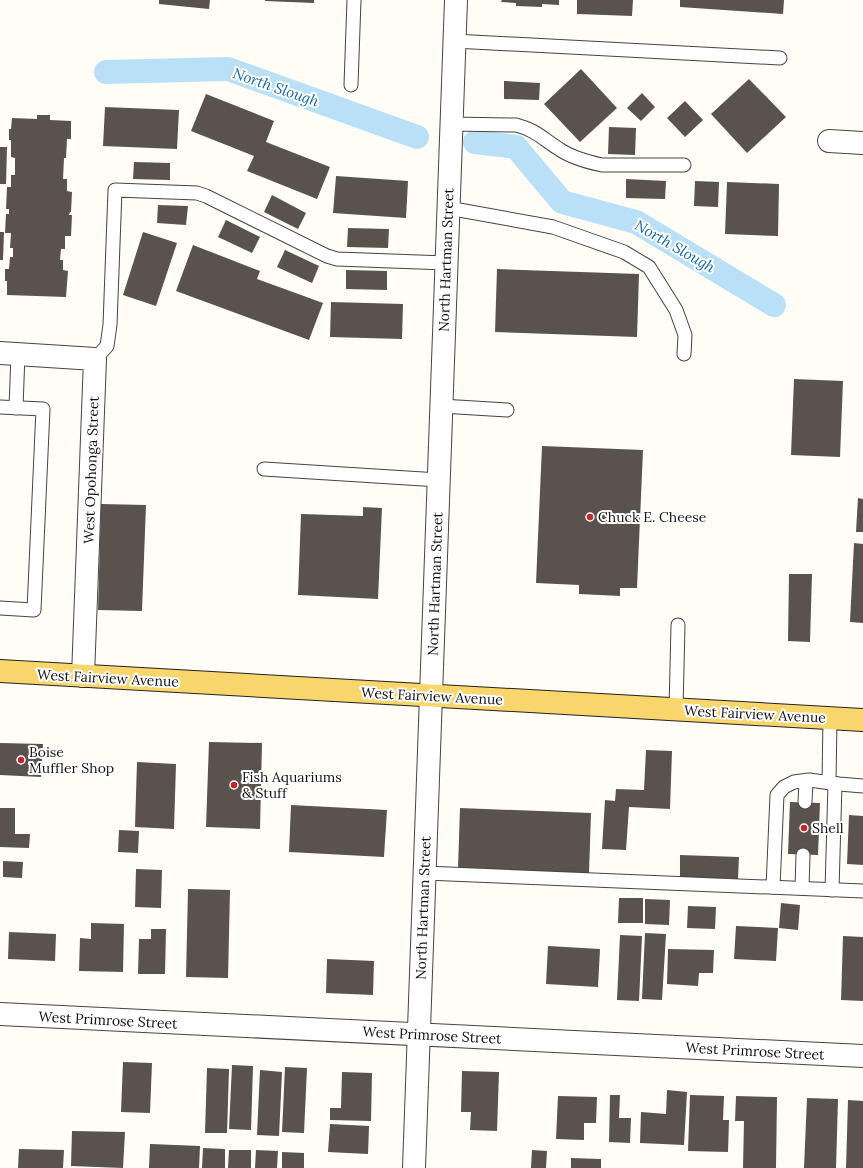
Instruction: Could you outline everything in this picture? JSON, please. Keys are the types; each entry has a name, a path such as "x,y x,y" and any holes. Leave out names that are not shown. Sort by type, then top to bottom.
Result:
{"main road":[{"name":"West Fairview Avenue","path":"0,671 863,720"}],"street":[{"name":"North Hartman Street","path":"414,1168 456,0"},
{"path":"829,141 863,143"},
{"path":"9,354 95,359"},
{"name":"West Opohonga Street","path":"83,676 95,359"},
{"name":"West Primrose Street","path":"0,1014 863,1056"}],"lane":[{"path":"351,85 354,0"},
{"path":"454,41 780,58"},
{"path":"451,124 516,125 525,127 537,133 559,150 590,163 602,165 684,166"},
{"path":"95,359 107,346 110,325 115,190 197,193 206,196 327,256 337,259 446,263"},
{"path":"448,208 553,227 624,252 649,267 676,310 684,335 684,354"},
{"path":"9,354 16,408"},
{"path":"441,406 507,410"},
{"path":"0,408 43,410 34,610 0,608"},
{"path":"264,469 439,480"},
{"path":"676,709 678,625"},
{"path":"830,718 832,783 832,890"},
{"path":"773,887 777,795 784,786 794,782 809,780 863,786"},
{"path":"805,802 806,781"},
{"path":"802,888 803,855"},
{"path":"425,873 863,891"}],"building":[{"path":"159,0 210,0 209,9 159,4"},
{"path":"314,0 314,3 265,1"},
{"path":"502,0 559,0 559,5 542,4 542,7 516,6 516,3 501,2"},
{"path":"577,0 633,0 632,16 577,14"},
{"path":"680,0 784,0 783,14 680,7"},
{"path":"581,69 617,108 580,142 544,104"},
{"path":"749,79 786,117 747,153 711,114"},
{"path":"504,81 540,83 539,100 504,99"},
{"path":"642,93 655,107 641,121 627,108"},
{"path":"206,94 274,121 266,142 330,167 317,199 247,171 254,156 191,131"},
{"path":"685,101 703,120 685,137 667,118"},
{"path":"105,107 179,110 177,149 103,146"},
{"path":"37,115 50,115 50,120 71,121 71,139 67,139 63,179 67,179 67,191 72,192 71,212 69,215 72,215 71,236 65,236 65,249 61,249 60,260 63,260 63,270 68,271 66,297 7,295 5,269 9,269 10,257 13,257 13,248 10,248 11,233 5,233 6,214 9,214 9,209 6,209 7,187 11,187 11,175 15,175 15,158 11,157 11,140 9,140 9,129 11,129 12,118 37,119"},
{"path":"609,127 636,128 635,155 608,154"},
{"path":"0,147 7,147 6,184 0,184"},
{"path":"134,162 170,163 170,180 133,179"},
{"path":"336,176 408,181 406,218 333,213"},
{"path":"626,179 666,181 665,199 626,198"},
{"path":"695,181 719,182 718,207 694,206"},
{"path":"727,182 779,184 778,236 725,234"},
{"path":"272,195 306,213 298,229 264,212"},
{"path":"158,205 188,206 186,225 157,223"},
{"path":"226,220 260,237 252,253 218,237"},
{"path":"348,228 389,229 388,248 347,247"},
{"path":"0,232 4,232 3,260 0,260"},
{"path":"143,232 177,243 156,306 123,295"},
{"path":"193,245 260,271 257,279 323,303 309,340 176,291"},
{"path":"285,250 319,266 312,283 277,267"},
{"path":"497,269 639,274 637,337 495,332"},
{"path":"346,270 387,271 387,290 346,289"},
{"path":"331,302 403,304 402,339 330,337"},
{"path":"794,379 843,381 840,457 791,455"},
{"name":"Chuck E. Cheese","path":"542,446 643,450 637,588 620,588 620,596 579,594 579,585 536,583"},
{"path":"858,498 863,499 863,532 856,532"},
{"path":"101,504 146,505 142,611 98,610"},
{"path":"363,507 382,508 378,599 298,595 301,514 363,516"},
{"path":"854,543 863,544 863,623 850,622"},
{"path":"789,574 812,574 810,642 788,641"},
{"name":"Fish Aquariums & Stuff","path":"209,742 262,743 260,829 206,827"},
{"name":"Boise Muffler Shop","path":"0,743 43,744 41,777 0,775"},
{"path":"646,750 672,751 670,809 629,807 626,850 602,849 605,800 615,801 616,789 644,790"},
{"path":"137,762 176,764 174,829 135,827"},
{"name":"Shell","path":"790,802 820,803 818,855 788,854"},
{"path":"291,805 387,810 384,857 289,852"},
{"path":"0,808 15,808 15,834 30,834 29,848 0,847"},
{"path":"460,808 591,813 589,873 458,869"},
{"path":"849,815 863,816 863,865 847,864"},
{"path":"119,830 139,831 138,853 118,852"},
{"path":"680,855 739,857 738,879 680,877"},
{"path":"3,861 23,862 22,878 3,877"},
{"path":"136,869 162,870 161,908 135,907"},
{"path":"188,889 230,890 228,978 186,977"},
{"path":"619,898 643,898 643,923 618,923"},
{"path":"645,899 670,900 669,925 645,924"},
{"path":"781,903 800,905 798,930 779,928"},
{"path":"688,906 716,907 715,929 687,928"},
{"path":"91,923 124,924 123,972 79,971 80,938 91,939"},
{"path":"736,926 778,928 776,961 734,959"},
{"path":"151,929 166,929 165,974 138,974 139,939 151,939"},
{"path":"9,932 56,934 55,961 8,959"},
{"path":"645,933 666,934 662,1000 642,999"},
{"path":"620,935 642,936 639,1001 617,1000"},
{"path":"843,936 863,937 863,1001 841,1000"},
{"path":"548,946 600,949 598,987 546,984"},
{"path":"668,949 714,950 713,973 699,973 698,986 667,984"},
{"path":"327,959 374,961 373,995 326,993"},
{"path":"123,1062 152,1063 150,1113 121,1112"},
{"path":"232,1065 253,1066 251,1130 229,1129"},
{"path":"285,1067 307,1068 304,1133 282,1132"},
{"path":"207,1068 229,1069 227,1133 205,1133"},
{"path":"260,1070 282,1072 279,1136 257,1135"},
{"path":"462,1071 499,1072 497,1131 470,1130 471,1112 461,1112"},
{"path":"342,1072 372,1073 371,1121 330,1120 330,1108 341,1108"},
{"path":"667,1090 687,1092 684,1145 640,1143 641,1112 666,1114"},
{"path":"610,1095 620,1095 619,1118 631,1118 630,1143 609,1142"},
{"path":"690,1095 724,1096 723,1120 729,1120 728,1152 688,1151"},
{"path":"558,1096 597,1097 596,1123 584,1123 584,1140 556,1139"},
{"path":"736,1096 777,1097 776,1168 743,1168 744,1121 735,1121"},
{"path":"807,1098 838,1099 836,1168 804,1168"},
{"path":"848,1100 863,1101 863,1168 846,1168"},
{"path":"330,1124 369,1126 368,1154 328,1152"},
{"path":"72,1131 125,1132 123,1168 71,1166"},
{"path":"150,1144 200,1146 199,1168 149,1168"},
{"path":"203,1148 225,1149 225,1168 202,1168"},
{"path":"19,1149 64,1150 63,1168 18,1168"},
{"path":"229,1150 251,1150 251,1168 228,1168"},
{"path":"256,1150 278,1151 277,1168 255,1168"},
{"path":"532,1150 547,1151 546,1168 531,1168"},
{"path":"282,1152 304,1153 304,1168 282,1168"},
{"path":"571,1158 601,1159 601,1168 571,1168"}],"waterway":[{"name":"North Slough","path":"106,72 228,69 417,137"},
{"name":"North Slough","path":"475,142 516,147 562,202 636,222 774,305"}],"place":[{"name":"Chuck E. Cheese","path":"590,517"},
{"name":"Boise Muffler Shop","path":"21,760"},
{"name":"Fish Aquariums & Stuff","path":"234,785"},
{"name":"Shell","path":"804,828"}]}
